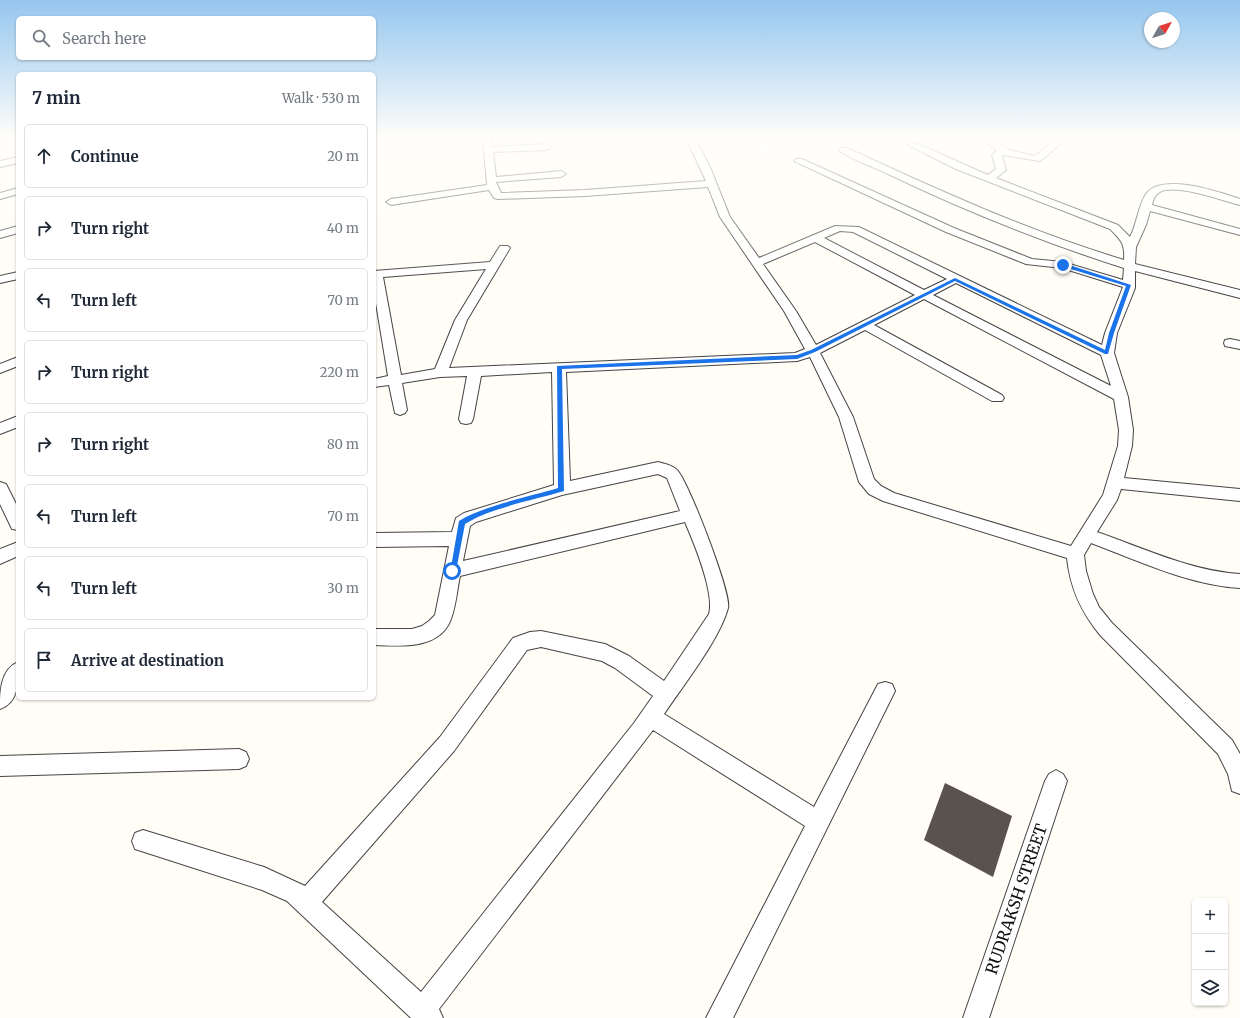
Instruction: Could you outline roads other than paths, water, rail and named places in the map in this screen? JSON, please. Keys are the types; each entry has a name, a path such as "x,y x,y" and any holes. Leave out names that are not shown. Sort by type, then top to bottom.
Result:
{"street":[{"path":"391,202 484,186"},
{"path":"493,186 498,196 686,186"},
{"path":"713,186 726,217 790,311 813,351 846,417 867,482 875,490 889,497 1075,554"},
{"path":"852,186 950,230 1030,262 1063,265 1129,285"},
{"path":"921,186 981,213 1130,266 1209,288 1240,294"},
{"path":"1006,186 1114,227 1125,238 1130,247"},
{"path":"1240,202 1182,187 1165,187 1151,194 1142,224 1130,247 1129,285 1111,333 1107,353 1121,397 1126,430 1125,446 1111,496 1075,554 1077,571 1084,595 1093,613 1106,629 1209,729 1225,747 1238,772 1240,783"},
{"path":"0,196 16,192"},
{"path":"1147,207 1240,232"},
{"path":"757,264 839,228 855,229 1107,353"},
{"path":"0,235 16,230"},
{"path":"815,238 1121,397"},
{"path":"440,373 461,320 504,248"},
{"path":"376,274 494,265"},
{"path":"0,280 16,276"},
{"path":"376,384 440,373 785,359 797,357 813,351 955,279"},
{"path":"376,280 393,380 400,410"},
{"path":"865,325 997,398"},
{"path":"0,369 16,362"},
{"path":"559,367 562,489"},
{"path":"466,419 475,371"},
{"path":"0,429 16,422"},
{"path":"143,841 264,879 295,893 426,1014 650,717 705,637 717,616 720,606 715,582 701,541 673,475 667,470 658,468 562,489 470,517 462,523 443,618 436,627 418,637 376,637"},
{"path":"1115,482 1240,495"},
{"path":"0,488 16,520"},
{"path":"452,571 690,515"},
{"path":"1087,535 1196,574 1223,580 1240,581"},
{"path":"376,540 458,540"},
{"path":"0,557 16,550"},
{"path":"306,903 447,744 520,644 530,640 541,639 604,653 622,662 666,694"},
{"path":"0,700 16,674"},
{"path":"719,1018 885,692"},
{"path":"650,717 818,822"},
{"path":"0,766 239,759"},
{"name":"RUDRAKSH STREET","path":"976,1018 1056,781"}]}
